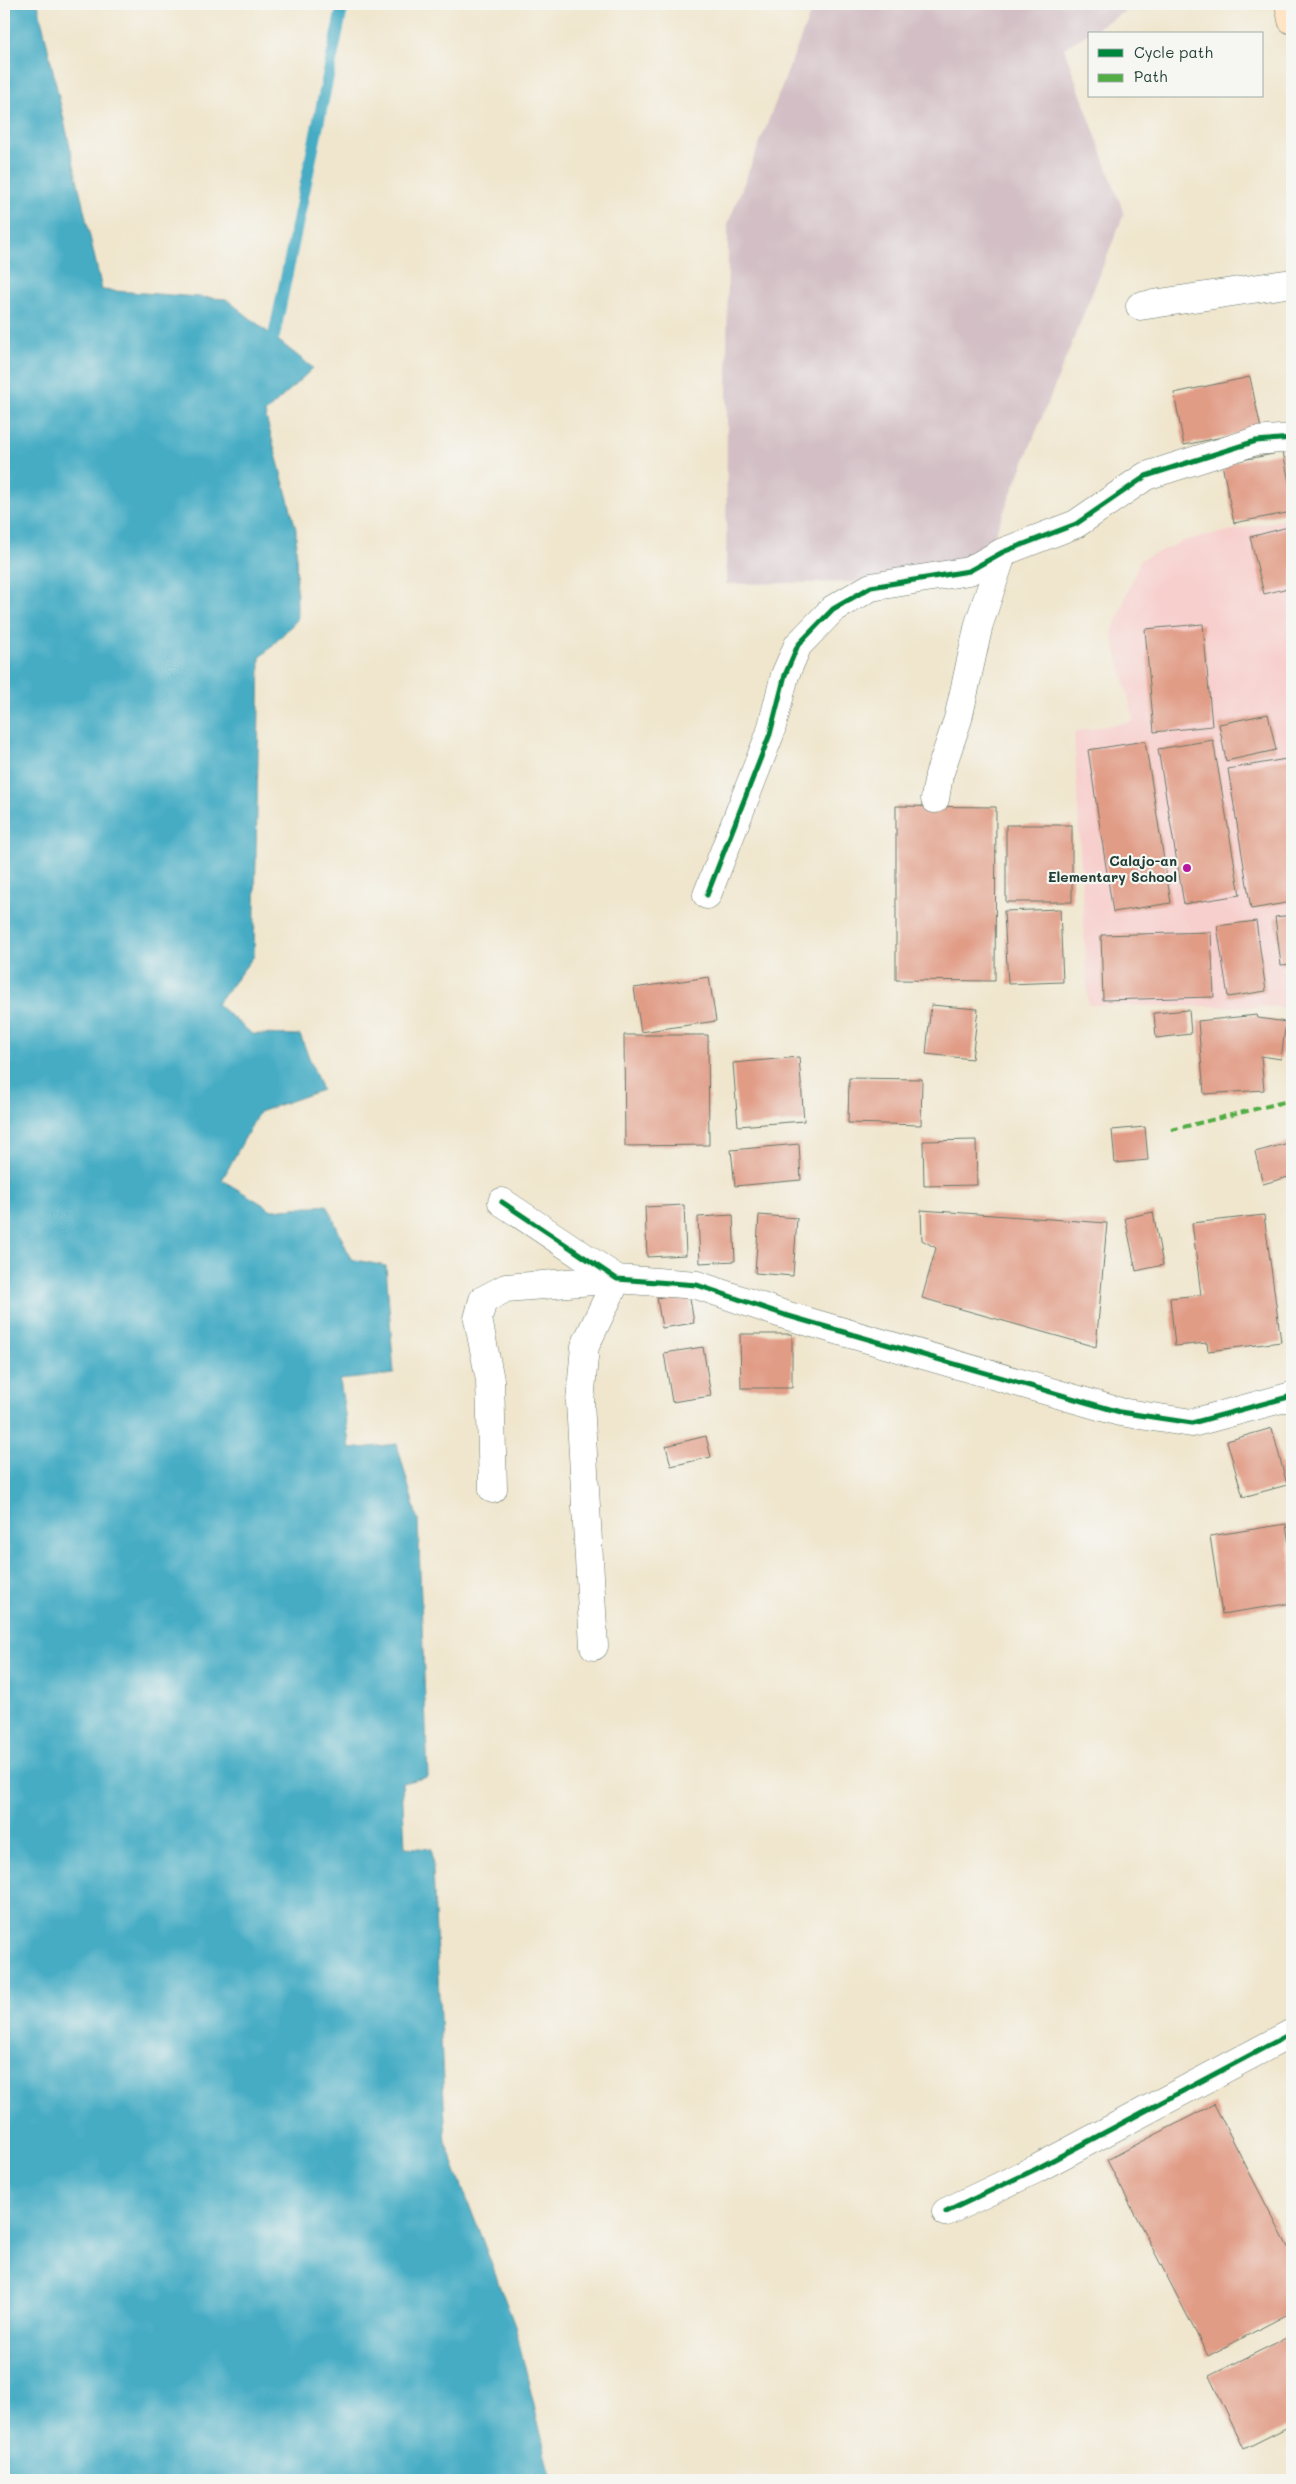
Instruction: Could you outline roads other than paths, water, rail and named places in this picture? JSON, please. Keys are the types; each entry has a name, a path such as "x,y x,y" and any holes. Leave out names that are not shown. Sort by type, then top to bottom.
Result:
{"street":[{"path":"1289,4 1292,20"},
{"path":"1140,306 1292,283"},
{"path":"708,895 770,734 784,675 798,644 833,609 872,587 969,571 1003,552 1076,524 1146,476 1256,441 1292,438"},
{"path":"935,799 939,775 958,719 979,624 1003,552"},
{"path":"502,1202 617,1279"},
{"path":"594,1646 580,1402 585,1346 617,1279"},
{"path":"493,1489 490,1380 478,1319 484,1300 506,1288 617,1279 697,1285 785,1315 1120,1412 1192,1423 1292,1396"},
{"path":"946,2212 1036,2169 1292,2033"}],"water":[{"path":"4,4 38,4 102,290 226,299 313,368 265,413 296,529 297,620 260,658 254,956 217,1004 252,1034 300,1035 322,1090 259,1112 222,1180 272,1210 327,1205 351,1259 386,1266 394,1374 340,1380 350,1449 397,1444 418,1521 428,1777 402,1783 405,1847 432,1849 446,2144 515,2326 552,2480 4,2480"}],"waterway":[{"path":"274,336 343,4"}],"place":[{"name":"Calajo-an Elementary School","path":"1187,868"}]}
